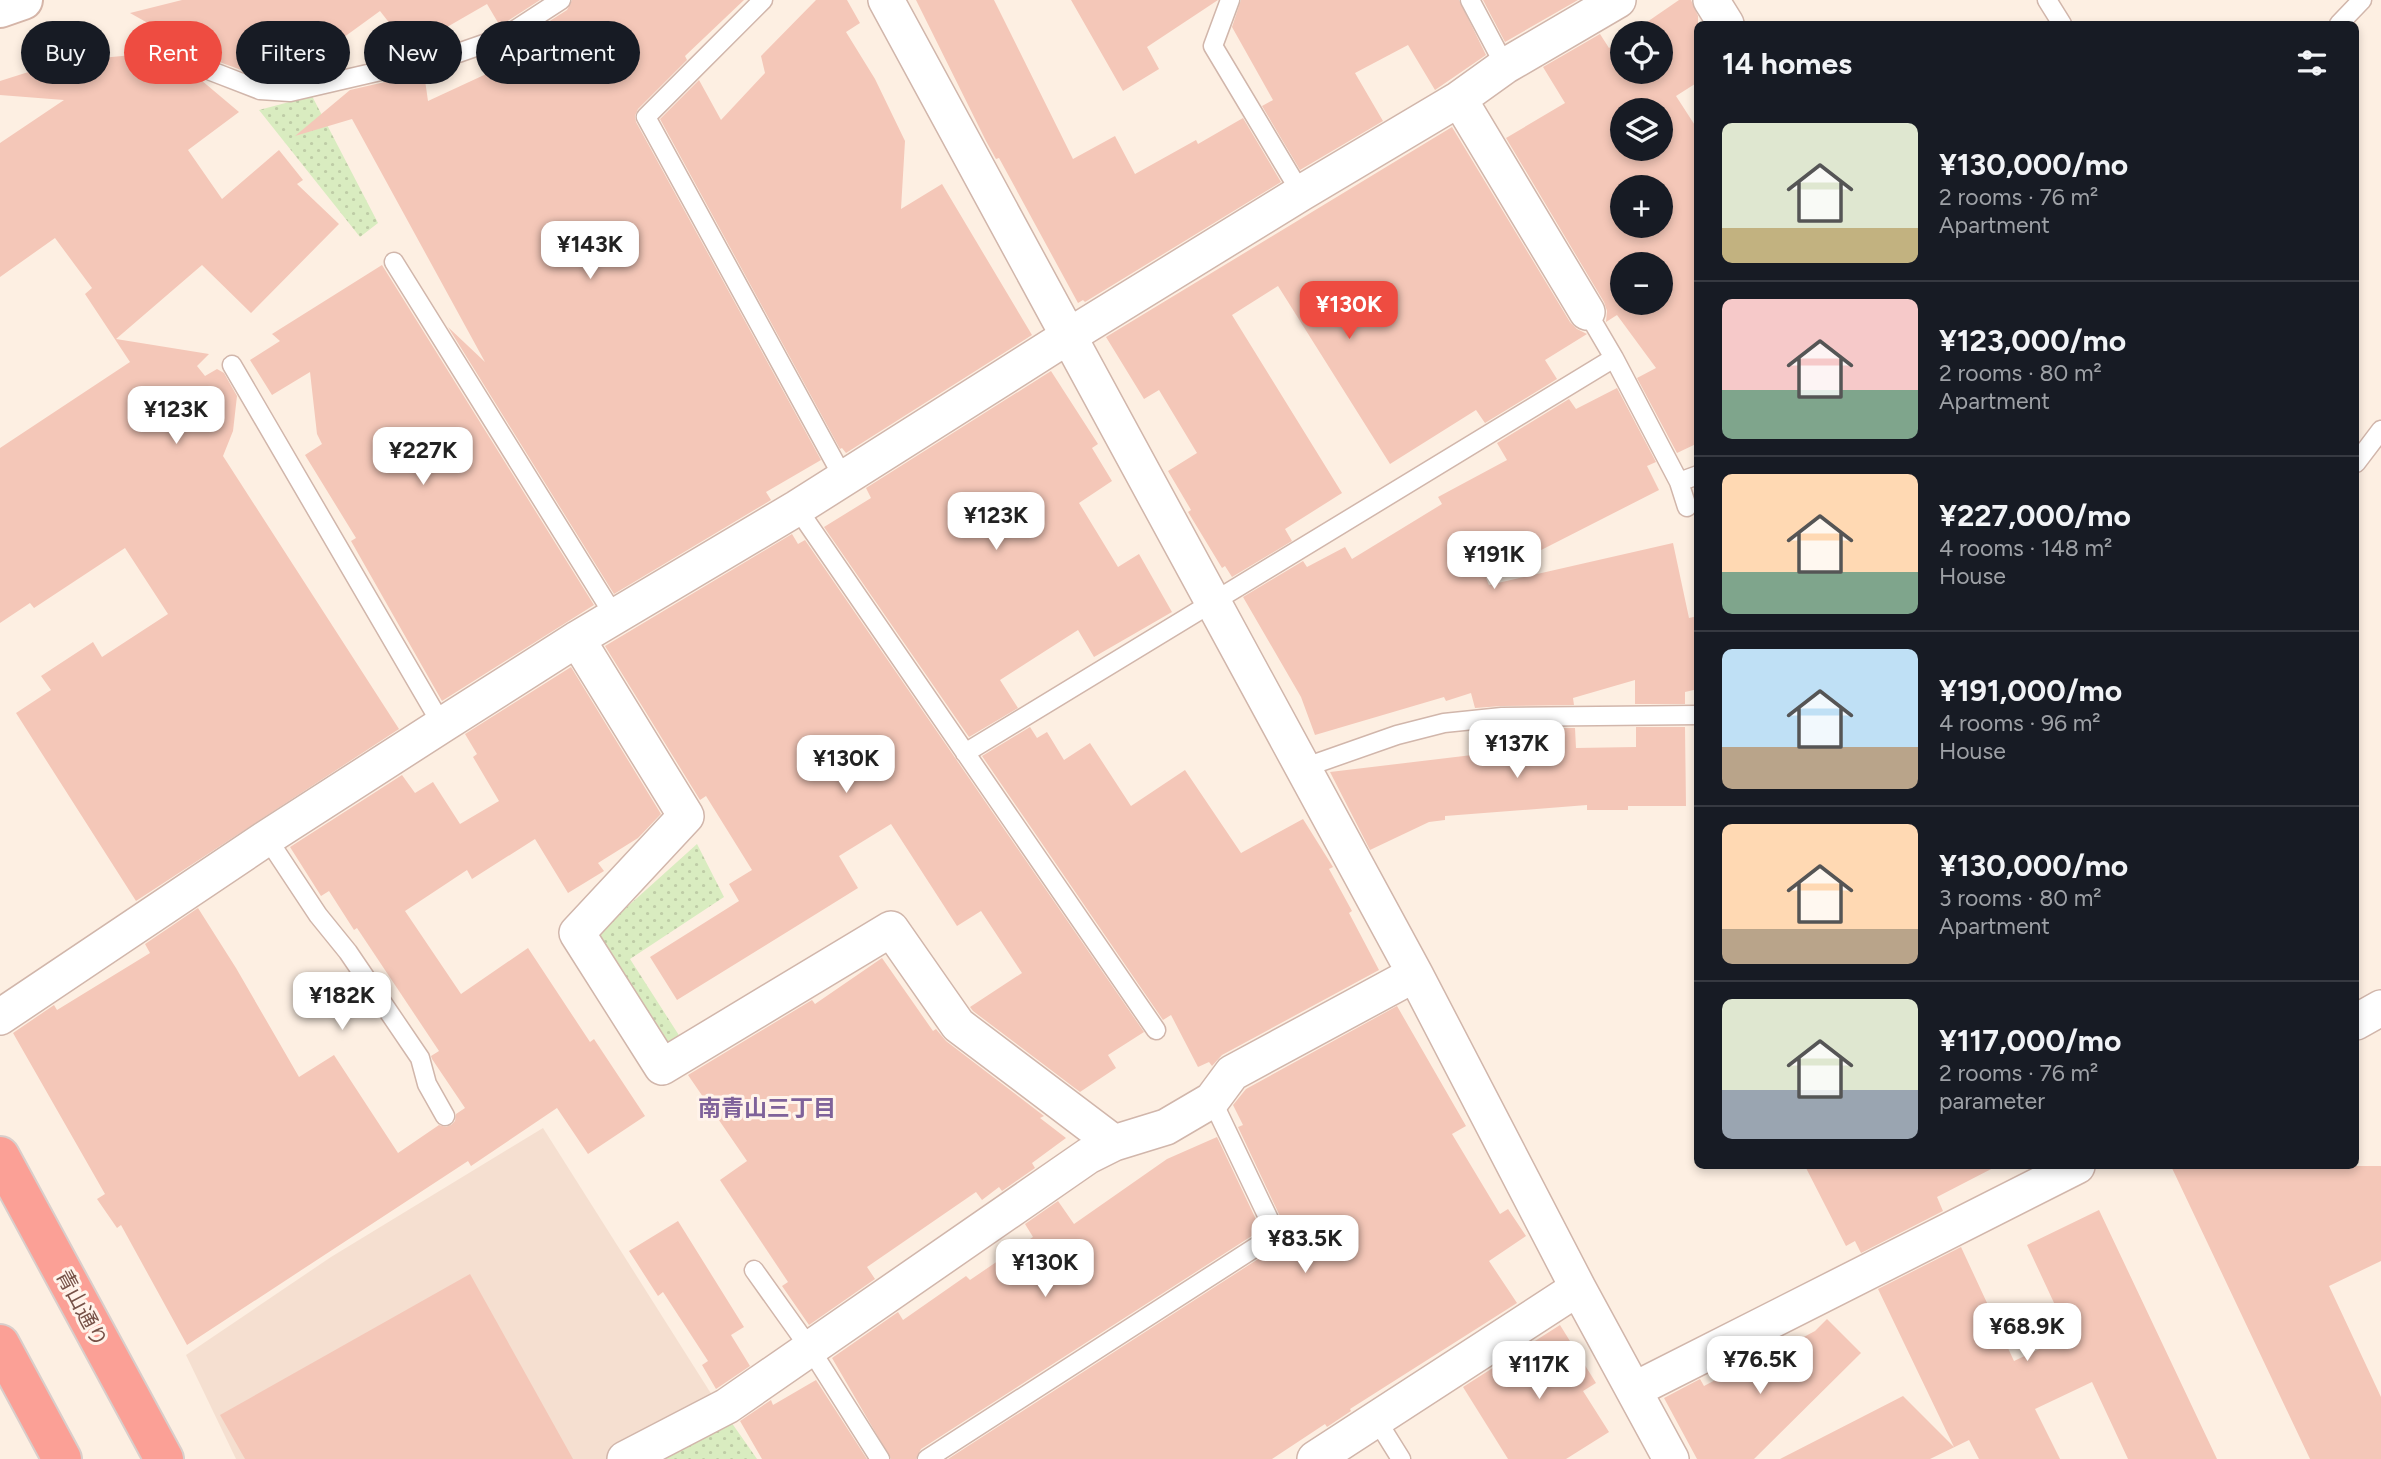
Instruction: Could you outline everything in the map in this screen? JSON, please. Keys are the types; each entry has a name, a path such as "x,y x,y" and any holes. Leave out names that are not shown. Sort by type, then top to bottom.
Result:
{"highway":[{"name":"青山通り","path":"0,1156 164,1459"},
{"path":"3,1355 62,1459"}],"main road":[{"path":"0,8 23,0"}],"street":[{"path":"887,0 1303,768 1346,865 1415,974 1578,1288 1671,1459"},
{"path":"0,1017 267,838 577,639 797,509 1068,337 1459,99 1505,66 1618,0"},
{"path":"1711,0 1724,21"},
{"path":"1459,99 1587,312"},
{"path":"577,639 686,816 577,933 662,1067 891,929 958,1025 1114,1143"},
{"path":"625,1459 727,1406 1088,1156 1114,1143 1166,1127 1212,1100 1232,1073 1415,974"},
{"path":"2359,1020 2381,1009"},
{"path":"1634,1390 2071,1169"},
{"path":"1315,1459 1578,1288"}],"lane":[{"path":"222,75 260,90 290,92 458,53 504,37 561,0"},
{"path":"763,0 646,117 844,479"},
{"path":"1230,0 1213,47 1301,193"},
{"path":"1470,0 1505,66"},
{"path":"2047,0 2060,21"},
{"path":"394,262 615,617"},
{"path":"1587,312 1679,482 1687,507"},
{"path":"965,753 1614,358"},
{"path":"232,365 442,725"},
{"path":"2359,459 2381,430"},
{"path":"1679,482 1694,476"},
{"path":"797,509 1156,1030"},
{"path":"1303,768 1397,735 1444,723 1502,717 1694,715"},
{"path":"267,838 420,1058 427,1084 444,1116"},
{"path":"927,1459 1276,1234 1212,1100"},
{"path":"754,1270 811,1350 880,1459"},
{"path":"1376,1419 1401,1459"}],"shaded area":[{"path":"543,1128 717,1403 611,1459 236,1459 186,1355 331,1257"}],"green space":[{"path":"312,96 378,223 360,237 259,110"},
{"path":"697,844 724,897 630,959 682,1040 665,1049 597,934"},
{"path":"729,1419 757,1459 657,1459"}],"building":[{"path":"182,0 540,0 508,21 497,21 487,4 457,21 388,21 380,11 350,33 350,21 236,21 236,68 222,63 222,21 144,21 130,13"},
{"path":"572,0 744,0 685,56 687,60 638,109 636,122 821,460 766,492 771,500 614,594 448,327 485,362 352,119 295,136 350,90 376,84 426,84 428,101 476,79 476,84 640,84 640,21 550,21 567,10"},
{"path":"816,0 847,0 860,23 846,32 875,79 905,141 901,209 942,184 1032,335 846,453 840,449 660,119 699,80 721,120 765,73 761,56"},
{"path":"916,0 994,0 1073,159 1115,136 1135,174 1196,140 1198,144 1243,118 1281,182 1085,302 1083,300 1078,303 999,158 996,159 986,141"},
{"path":"1071,0 1218,0 1147,47 1159,69 1123,91"},
{"path":"1241,0 1459,0 1486,55 1435,90 1408,45 1355,73 1383,121 1300,170 1262,106 1273,100 1232,27"},
{"path":"1483,0 1578,0 1505,42"},
{"path":"1679,0 1691,0 1698,16 1698,21 1694,21 1694,85 1676,96 1694,124 1694,445 1677,453 1637,378 1656,368 1617,315 1606,322 1604,302 1506,138 1565,103 1543,67 1600,34 1609,48 1610,84 1673,84 1673,21 1648,21"},
{"path":"124,56 124,84 206,84 239,112 188,150 222,199 279,150 303,180 297,184 339,224 251,313 202,265 116,339 209,354 197,366 205,376 217,369 224,373 237,396 233,431 223,456 399,729 136,901 16,713 51,690 41,676 93,642 102,657 168,614 125,548 34,608 30,603 0,623 0,448 130,362 85,294 92,288 55,238 0,277 0,143 64,100 0,95 0,81 21,74 21,84 110,84 110,57"},
{"path":"1452,127 1570,322 1587,334 1545,360 1557,379 1485,423 1476,410 1390,464 1278,286 1232,315 1342,493 1285,529 1292,541 1232,577 1225,566 1222,568 1188,512 1191,510 1168,471 1197,453 1159,390 1144,399 1106,337"},
{"path":"382,265 594,605 442,701 351,541 356,538 305,455 322,444 317,434 310,372 272,395 250,360 280,341 272,334"},
{"path":"1051,371 1098,444 1092,448 1112,481 1079,503 1118,567 1139,554 1172,612 1094,657 1078,630 1000,680 1018,708 969,737 824,527 871,498 866,488"},
{"path":"1617,388 1656,462 1647,466 1659,490 1486,578 1489,585 1673,543 1689,618 1694,617 1694,690 1685,692 1685,704 1635,704 1635,680 1573,698 1574,705 1475,708 1471,693 1446,701 1444,697 1315,735 1301,697 1243,597 1303,561 1307,567 1345,547 1352,559 1442,504 1438,497 1507,460 1497,443 1569,399 1576,409"},
{"path":"792,534 798,544 805,540 1144,1032 1108,1055 1116,1068 1080,1092 970,1007 1022,973 981,911 957,926 891,824 839,856 858,888 677,1000 650,957 739,901 729,884 752,870 706,796 700,800 605,646"},
{"path":"571,667 661,814 638,838 598,863 604,871 568,893 535,839 472,879 467,870 405,911 461,994 528,948 590,1042 594,1039 645,1116 588,1154 557,1108 471,1166 468,1161 187,1345 121,1225 117,1228 97,1199 105,1194 13,1033 54,1005 57,1010 150,953 145,944 198,908 299,1077 334,1055 398,1153 439,1125 451,1125 456,1114 465,1108 432,1059 431,1056 439,1051 357,928 354,930 329,891 321,896 290,847 402,775 415,793 433,782 460,824 499,801 473,757 477,754 465,734"},
{"path":"1030,727 1037,738 1047,732 1064,760 1090,743 1131,806 1185,770 1241,853 1303,819 1333,867 1329,869 1379,970 1222,1055 1212,1066 1209,1062 1198,1067 1171,1015 1163,1020 982,756"},
{"path":"1636,727 1685,727 1686,806 1628,806 1628,810 1587,810 1587,805 1445,816 1445,820 1429,822 1370,850 1330,772 1489,753 1482,730 1503,728 1575,728 1576,748 1636,747"},
{"path":"882,958 933,1031 936,1029 946,1041 1044,1116 1040,1118 1066,1138 1032,1163 1035,1168 1002,1191 999,1187 982,1200 976,1192 867,1267 875,1279 809,1325 782,1286 788,1282 720,1180 747,1161 688,1075 812,1000 815,1004"},
{"path":"1397,1006 1466,1126 1452,1134 1500,1214 1508,1209 1526,1236 1489,1261 1517,1303 1350,1409 1351,1411 1327,1427 1325,1424 1272,1459 948,1459 1283,1243 1287,1235 1286,1229 1238,1127 1243,1125 1233,1105 1246,1089"},
{"path":"1217,1137 1261,1230 921,1449 916,1459 891,1459 832,1358 898,1312 903,1320 966,1276 970,1280 1033,1237 1025,1224 1058,1201 1074,1224 1167,1159"},
{"path":"2359,1166 2381,1166 2381,1261 2329,1286 2381,1397 2381,1459 2310,1459 2172,1169 2359,1169"},
{"path":"1807,1169 1991,1169 1937,1197 1943,1211 1861,1253 1855,1241 1846,1246"},
{"path":"2099,1210 2217,1459 2128,1459 2092,1382 2035,1409 2060,1459 1979,1459 1969,1440 1930,1459 1780,1459 1903,1396 1954,1447 1878,1289 1961,1247 2014,1361 2069,1335 2027,1245"},
{"path":"678,1221 744,1327 731,1335 750,1366 716,1389 702,1365 708,1361 663,1292 658,1296 629,1251"},
{"path":"470,1274 573,1459 245,1459 220,1415"},
{"path":"1827,1319 1861,1353 1754,1459 1697,1459 1664,1398 1700,1379 1704,1386 1755,1359 1757,1362 1815,1331"},
{"path":"1560,1325 1596,1383 1583,1391 1609,1432 1566,1459 1508,1459 1463,1387"},
{"path":"816,1380 867,1459 762,1459 740,1421 771,1400 773,1405"}],"district":[{"name":"南青山三丁目","path":"767,1108"}]}
